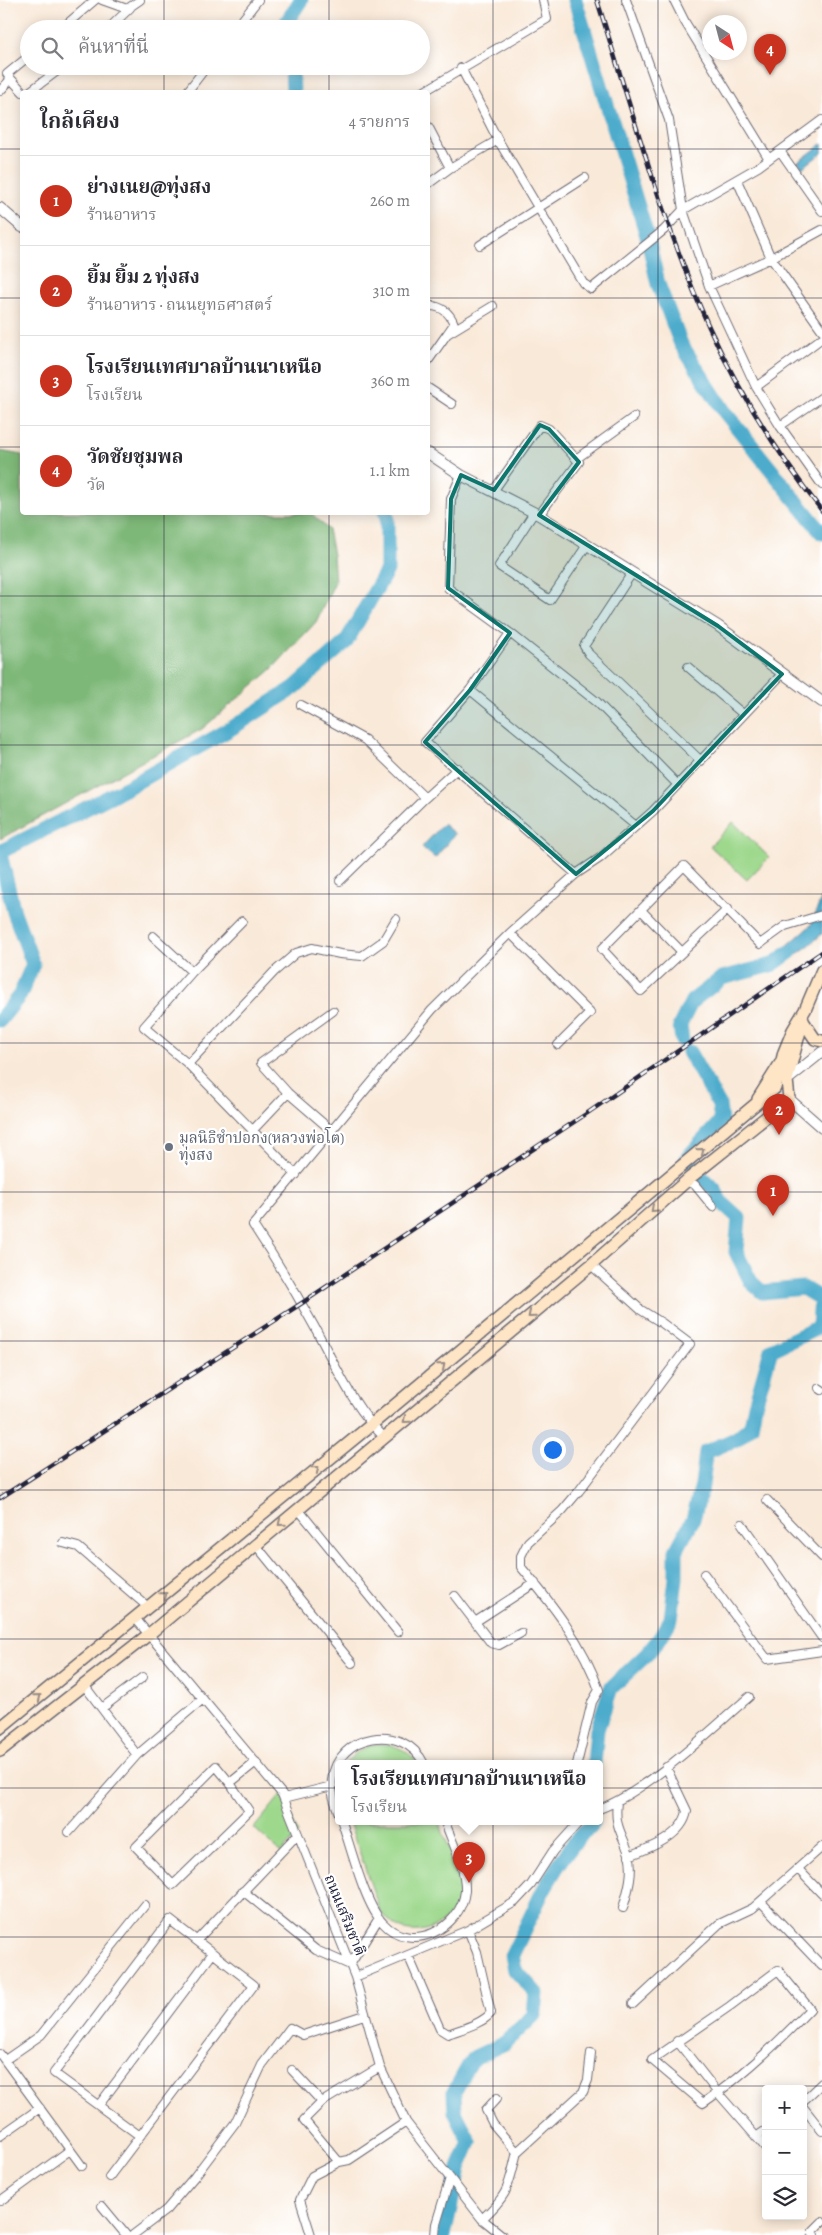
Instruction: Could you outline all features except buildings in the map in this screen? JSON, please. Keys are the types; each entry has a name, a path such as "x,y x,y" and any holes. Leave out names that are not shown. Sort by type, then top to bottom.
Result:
{"main road":[{"path":"0,1751 148,1635 591,1265 688,1179 789,1099 787,1080 804,1016 822,970"},
{"path":"804,1016 814,1039 822,1041"},
{"path":"0,1728 371,1425 776,1088 781,1062 793,1030 804,1016"},
{"path":"753,1107 781,1062"}],"street":[{"path":"72,20 95,0"},
{"path":"102,0 123,9 132,6"},
{"path":"117,20 140,0"},
{"path":"243,20 258,0"},
{"path":"426,90 547,18 543,0"},
{"path":"626,0 669,120 683,210 710,286 756,387 780,426 822,485"},
{"path":"674,0 769,159"},
{"path":"20,63 7,74 21,90"},
{"path":"461,68 498,140 583,283 591,289 646,246 683,210 737,180 822,120"},
{"path":"32,90 52,75"},
{"path":"189,90 200,75"},
{"path":"0,91 10,79"},
{"path":"430,130 450,168"},
{"path":"430,183 450,168 498,140"},
{"path":"780,151 822,211"},
{"path":"480,245 585,178"},
{"path":"737,180 771,258 822,330"},
{"path":"0,208 20,225"},
{"path":"710,286 771,258 822,230"},
{"path":"430,306 441,308 452,318 454,324 430,358"},
{"path":"447,334 493,306"},
{"path":"756,387 822,338"},
{"path":"430,389 452,404"},
{"path":"780,426 822,396"},
{"path":"576,459 634,417"},
{"path":"494,490 540,426 549,428 579,462 536,514 499,566 550,600 587,545"},
{"path":"430,454 462,475 494,490 536,514 718,626 822,702"},
{"path":"462,475 451,499 448,588 510,633 597,702 677,784"},
{"path":"632,573 584,646 589,654 701,761"},
{"path":"510,633 470,690 425,742 458,768 576,874"},
{"path":"688,667 743,714"},
{"path":"385,1438 371,1425 343,1380 286,1273 253,1226 432,1010 510,933 576,874 600,858 636,826 701,761 782,674"},
{"path":"470,690 636,826"},
{"path":"301,704 365,740 424,798"},
{"path":"340,881 424,798 458,768"},
{"path":"728,909 641,991 602,949 684,866 728,909 760,944 785,926 822,915"},
{"path":"641,910 682,952"},
{"path":"188,1064 274,972 296,953 312,948 340,954 362,956 383,941 396,919"},
{"path":"242,921 192,972 144,1027 188,1064 296,1175"},
{"path":"510,933 590,1013 558,1045"},
{"path":"153,936 192,972"},
{"path":"332,1131 288,1093 261,1064 333,1011"},
{"path":"776,1088 822,1052"},
{"path":"252,1131 288,1093"},
{"path":"789,1099 822,1128"},
{"path":"688,1179 713,1206"},
{"path":"579,1760 592,1702 599,1690 595,1678 566,1624 521,1567 521,1556 528,1542 579,1491 690,1344 641,1310 591,1265"},
{"path":"767,1500 822,1557"},
{"path":"298,1509 398,1632"},
{"path":"742,1524 822,1638"},
{"path":"63,1543 78,1547 148,1607"},
{"path":"255,1544 352,1663"},
{"path":"704,1574 767,1659 822,1651"},
{"path":"475,1622 535,1583"},
{"path":"456,1596 491,1643 500,1645 521,1632"},
{"name":"ถนนเสริมชาติ","path":"135,1618 284,1798 350,1965 380,2067 406,2122 482,2218 502,2235"},
{"path":"102,1708 143,1677"},
{"path":"84,1685 137,1755"},
{"path":"603,1807 617,1802 666,1767 749,1697"},
{"path":"69,1832 137,1755 203,1699"},
{"path":"340,1760 346,1752 359,1742 374,1738 390,1738 406,1744 418,1754 422,1760"},
{"path":"230,1784 256,1762"},
{"path":"216,1766 230,1784 249,1811 173,1885 136,1846 216,1766"},
{"path":"630,1856 655,1846 675,1831 686,1817 687,1811 666,1767"},
{"path":"335,1773 332,1786 335,1802"},
{"path":"284,1798 332,1786"},
{"path":"617,1802 615,1819 630,1856 630,1883 623,1908"},
{"path":"343,1825 371,1906 378,1918 384,1925 398,1933 423,1936 445,1927 456,1915 463,1900 465,1884 446,1825"},
{"path":"354,1977 468,1930 515,1902 531,1885 553,1851 577,1825"},
{"path":"197,1940 298,1834"},
{"path":"633,2004 719,1924 761,1902 822,1847"},
{"path":"798,1868 822,1894"},
{"path":"243,1891 316,1950 350,1965 378,1918"},
{"path":"761,1902 822,1966"},
{"path":"82,2166 2,2057 40,2035 145,1905"},
{"path":"109,2177 140,2136 254,1985 170,1920 54,2073 140,2136"},
{"path":"408,1955 440,2029 448,2034 471,2025 488,2017 491,2013 477,1952 468,1930"},
{"path":"99,2105 214,1953"},
{"path":"778,1970 810,2009 780,2042 703,2103 652,2060 677,2041 737,2002 778,1970"},
{"path":"133,2235 166,2210 195,2176 235,2123 262,2065 290,2028 303,2035 364,2015"},
{"path":"677,2041 718,2093 762,2144"},
{"path":"482,2218 500,2202 508,2189 517,2152 583,2092 588,2080 591,2053"},
{"path":"338,2162 304,2120 322,2102 380,2067"},
{"path":"292,2070 322,2102"},
{"path":"807,2097 822,2083"},
{"path":"497,2098 486,2110 489,2119 517,2152"},
{"path":"0,2136 40,2108"},
{"path":"807,2112 822,2131"},
{"path":"311,2235 300,2200 312,2176 338,2162 349,2160 406,2122"},
{"path":"756,2137 762,2133"},
{"path":"0,2201 70,2150"},
{"path":"435,2235 436,2224 450,2178"},
{"path":"102,2206 126,2235"},
{"path":"815,2235 812,2232 822,2222"}],"highlighted area":[{"path":"540,425 549,429 579,462 539,515 718,626 782,674 653,811 576,874 425,742 470,690 510,633 448,588 451,499 461,475 494,490"}],"green space":[{"path":"0,451 20,455 20,515 313,515 328,529 333,555 335,582 316,622 271,670 202,729 0,839"},
{"path":"733,822 769,857 747,880 710,846"},
{"path":"376,1744 389,1745 400,1748 415,1760 349,1760 367,1747"},
{"path":"282,1794 298,1834 281,1853 254,1828"},
{"path":"350,1825 440,1825 454,1861 460,1884 460,1895 457,1905 451,1914 435,1926 415,1931 397,1927 380,1911"}],"water":[{"path":"822,144 822,153 802,168 798,162"},
{"path":"443,824 455,834 435,858 422,847"},
{"path":"822,896 822,934 806,948 777,967 772,959 811,925"}],"waterway":[{"path":"288,20 301,0"},
{"path":"575,0 648,239 658,284 681,344 724,411 822,533"},
{"path":"292,75 293,90"},
{"path":"0,852 128,787 232,728 294,688 346,642 387,570 386,515"},
{"path":"0,854 14,912 33,964 20,995 0,1020"},
{"path":"682,1040 680,1025 692,1001 722,978 772,965 790,952"},
{"path":"594,1760 597,1730 611,1688 647,1654 660,1638 671,1619 676,1578 676,1551 693,1519 702,1485 706,1452 736,1439 751,1426 771,1350 819,1327 821,1299 803,1288 762,1292 751,1282 736,1252 739,1218 720,1201 715,1190 702,1178 687,1158 721,1121 719,1105 689,1052"},
{"path":"444,2235 459,2168 470,2142 455,2112 454,2092 473,2058 505,2043 534,2015 536,1993 515,1970 512,1955 544,1889 557,1867 579,1836 591,1825"}],"railway":[{"path":"597,0 662,206 709,327 733,376 760,422 822,511"},
{"path":"0,1498 302,1303 589,1112 822,952"}],"place":[{"name":"วัดชัยชุมพล","path":"770,75"},
{"name":"ยิ้ม ยิ้ม 2 ทุ่งสง","path":"779,1135"},
{"name":"มูลนิธิซำปอกง(หลวงพ่อโต) ทุ่งสง","path":"169,1147"},
{"name":"ย่างเนย@ทุ่งสง","path":"773,1216"},
{"name":"โรงเรียนเทศบาลบ้านนาเหนือ","path":"469,1883"}]}
